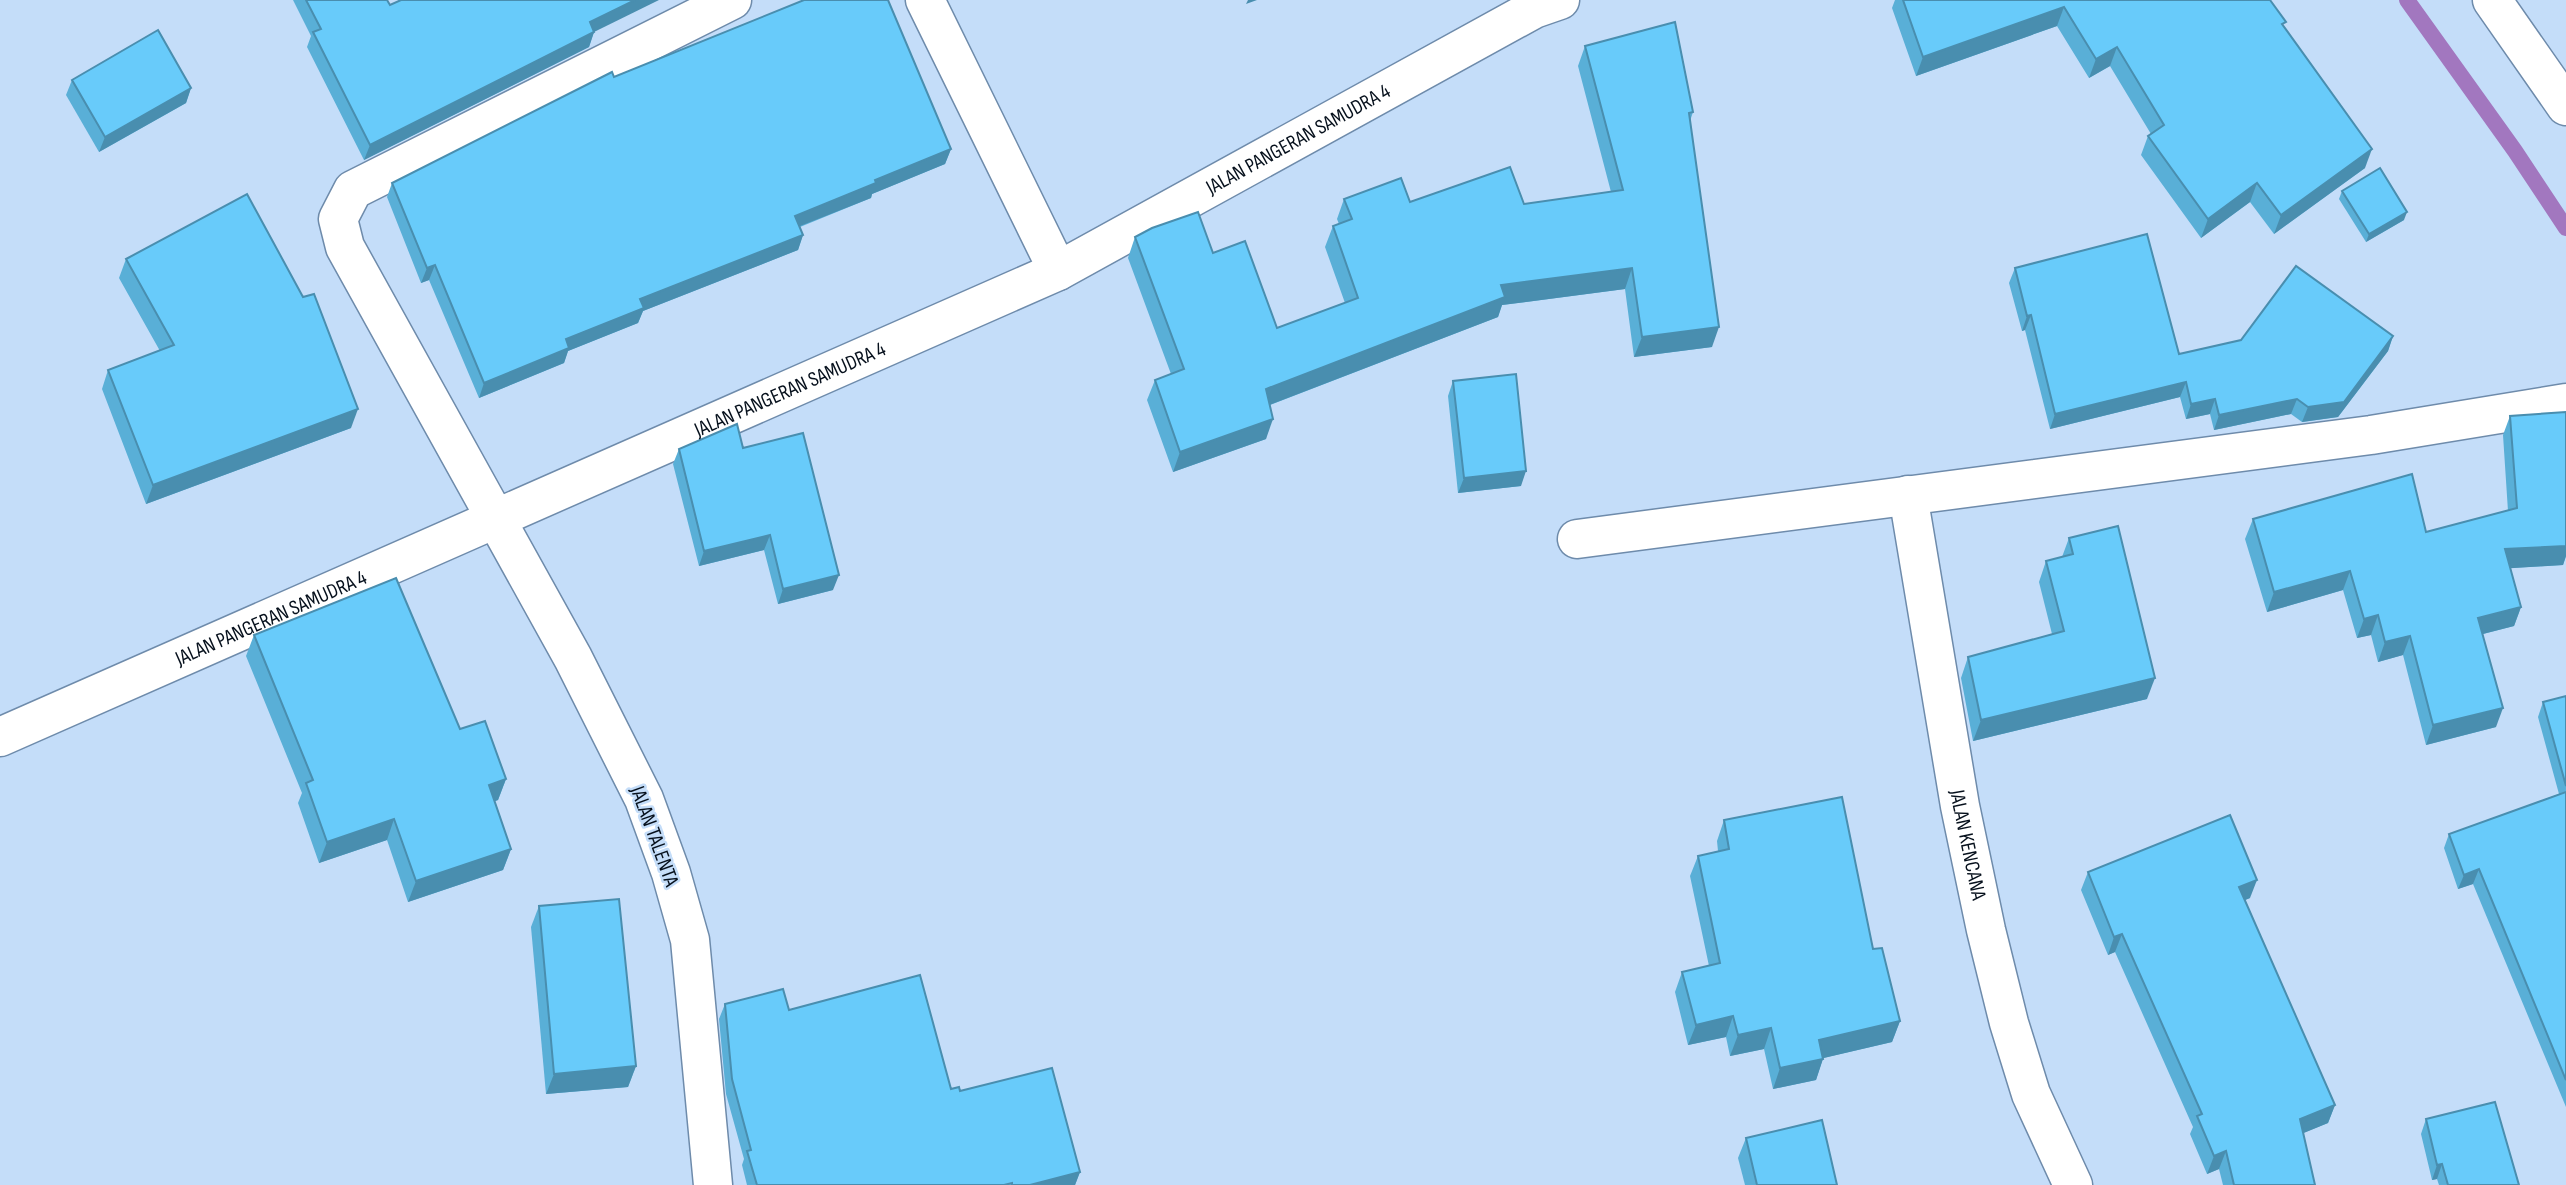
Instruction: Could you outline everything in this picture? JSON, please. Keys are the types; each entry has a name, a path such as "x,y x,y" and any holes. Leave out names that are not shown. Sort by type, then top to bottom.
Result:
{"street":[{"name":"JALAN TALENTA","path":"713,1185 690,940 671,873 644,799 573,658 345,247 338,219 353,190 732,0"},
{"path":"925,0 1058,271"},
{"name":"JALAN PANGERAN SAMUDRA 4","path":"0,737 1058,271 1534,9 1560,0"},
{"path":"2492,0 2566,106"},
{"path":"1577,539 2371,435 2566,403"},
{"name":"JALAN KENCANA","path":"1908,495 1960,806 1986,930 2009,1023 2031,1094 2073,1185"}],"building":[{"path":"306,0 387,0 390,5 401,0 635,0 590,22 594,32 370,145 313,32 321,29"},
{"path":"804,0 888,0 951,149 795,216 803,235 640,299 644,308 566,339 569,348 484,383 435,265 427,268 392,183 612,72 614,77"},
{"path":"1903,0 2270,0 2286,22 2282,24 2372,149 2281,215 2257,183 2208,219 2148,136 2164,125 2117,47 2096,59 2064,7 1923,57"},
{"path":"1675,22 1693,112 1689,113 1719,327 1642,337 1632,268 1501,285 1505,297 1266,389 1273,419 1180,452 1155,380 1184,369 1135,237 1198,212 1213,253 1245,241 1277,328 1358,298 1333,226 1352,219 1344,199 1401,178 1410,202 1510,167 1524,204 1623,190 1585,46"},
{"path":"158,30 191,88 105,137 72,80"},
{"path":"2380,168 2407,212 2369,234 2342,191"},
{"path":"247,194 303,297 314,294 358,409 153,485 108,370 174,345 126,259"},
{"path":"2147,234 2179,354 2241,340 2296,266 2393,336 2344,402 2308,407 2297,399 2219,415 2215,399 2191,404 2186,382 2055,414 2031,315 2027,316 2015,268"},
{"path":"1516,374 1526,471 1464,478 1453,381"},
{"path":"2566,412 2566,546 2505,549 2521,607 2478,618 2503,708 2433,725 2410,636 2385,642 2378,615 2364,619 2350,571 2274,592 2253,519 2412,474 2426,532 2517,508 2510,416"},
{"path":"737,424 743,448 803,433 839,575 783,589 770,535 704,551 679,449"},
{"path":"2118,526 2155,678 1981,720 1968,657 2064,631 2046,561 2073,554 2069,538"},
{"path":"396,578 460,729 485,721 506,779 489,785 511,849 416,881 394,819 327,842 306,783 313,780 254,635"},
{"path":"2566,696 2566,786 2543,702"},
{"path":"2566,792 2566,1080 2479,869 2464,875 2449,834"},
{"path":"1842,797 1873,949 1882,948 1900,1021 1819,1040 1823,1059 1780,1068 1771,1028 1738,1035 1733,1016 1696,1025 1682,972 1720,963 1698,856 1729,849 1724,820"},
{"path":"2230,815 2257,880 2239,887 2335,1105 2300,1119 2315,1185 2234,1185 2226,1151 2214,1156 2197,1116 2202,1114 2122,934 2114,937 2088,872"},
{"path":"619,899 636,1066 554,1074 539,906"},
{"path":"920,975 951,1089 959,1087 960,1091 1052,1068 1080,1172 1030,1185 757,1185 747,1151 751,1150 732,1079 725,1004 783,989 789,1010"},
{"path":"2495,1102 2519,1185 2448,1185 2442,1164 2437,1165 2426,1119"},
{"path":"1822,1120 1837,1185 1757,1185 1746,1138"}],"waterway":[{"path":"2407,0 2515,151 2566,228"}]}
